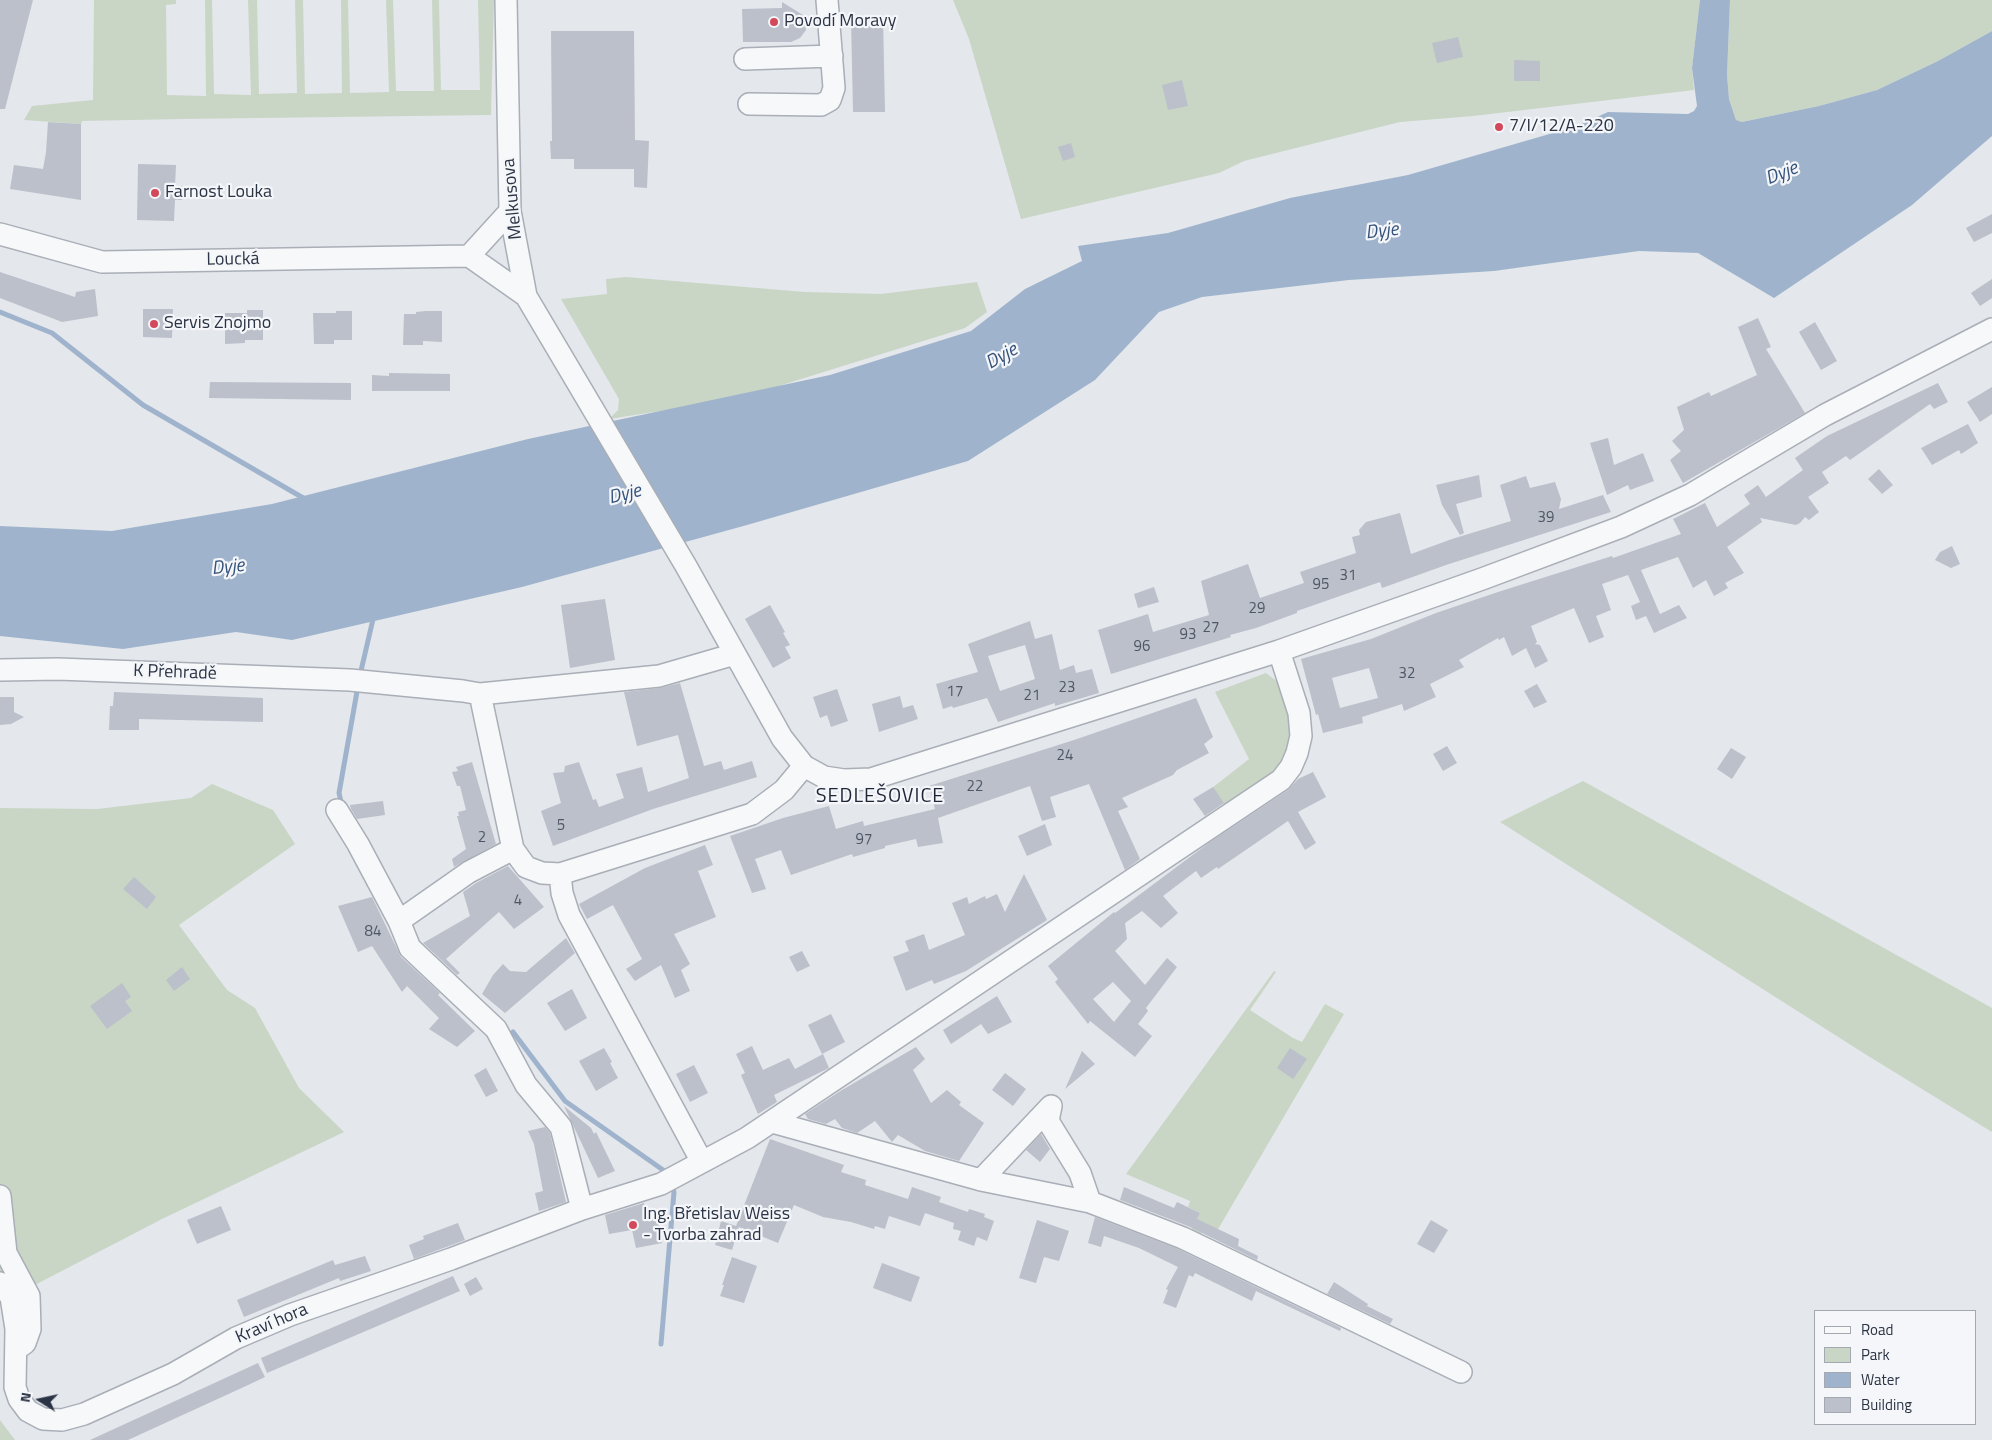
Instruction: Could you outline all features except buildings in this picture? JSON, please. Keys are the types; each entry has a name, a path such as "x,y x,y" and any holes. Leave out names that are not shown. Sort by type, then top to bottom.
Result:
{"street":[{"name":"Melkusova","path":"506,0 510,211 526,296 686,566 782,738 804,766"},
{"path":"749,104 821,105 830,100 834,88 827,0"},
{"path":"745,59 832,56"},
{"path":"510,211 469,256 526,296"},
{"name":"Loucká","path":"0,234 102,262 469,256"},
{"path":"480,694 513,849 526,867 542,873 560,874 752,814 784,790 804,766 824,777 844,780 871,779 1279,651 1621,527 1690,495 1825,415 1992,329"},
{"name":"Kraví hora","path":"0,1196 6,1272 16,1329 8,1348 18,1399 28,1411 43,1418 62,1420 84,1414 172,1374 236,1338 290,1314 451,1259 582,1209 667,1180 747,1138 772,1122 1281,780 1291,767 1301,736 1299,713 1279,651"},
{"name":"K Přehradě","path":"0,670 58,669 356,680 480,694 659,676 735,654"},
{"path":"337,810 358,844 399,921 410,948 496,1029 526,1086 560,1127 582,1209"},
{"path":"399,921 470,872 513,849"},
{"path":"560,874 562,893 569,915 702,1162"},
{"path":"981,1180 1051,1106 1048,1121 1080,1173 1090,1202"},
{"path":"772,1122 981,1180 1090,1202 1184,1238 1461,1372"}],"green space":[{"path":"94,0 176,0 176,4 166,5 167,95 206,96 205,0 212,0 214,94 251,95 248,0 257,0 259,94 297,93 295,0 303,0 305,94 342,93 341,0 348,0 350,93 389,92 386,0 393,0 396,91 434,91 432,0 439,0 441,90 480,90 478,0 494,0 491,115 82,121 81,124 24,120 32,106 93,100"},
{"path":"953,0 1700,0 1692,68 1694,90 1473,116 1400,122 1244,161 1219,173 1021,219 969,39"},
{"path":"1730,0 1992,0 1992,31 1938,61 1877,90 1819,106 1742,122 1736,120 1729,99 1727,75"},
{"path":"626,277 805,292 881,294 977,282 987,312 965,328 737,399 609,419 618,410 619,399 561,299 607,294 606,279"},
{"path":"1266,673 1279,683 1295,730 1277,774 1225,806 1212,788 1249,759 1215,692"},
{"path":"1583,781 1992,1008 1992,1132 1865,1054 1500,822"},
{"path":"212,784 273,810 295,844 179,925 227,990 255,1008 299,1088 344,1132 162,1219 31,1287 0,1297 0,808 97,809 191,798"},
{"path":"1274,971 1276,972 1250,1010 1293,1038 1302,1042 1325,1004 1344,1014 1217,1231 1205,1227 1199,1238 1189,1235 1200,1213 1188,1207 1190,1201 1126,1174"},
{"path":"0,1420 15,1440 0,1440"}],"water":[{"name":"Dyje","path":"1700,0 1730,0 1727,75 1729,99 1736,120 1742,122 1819,106 1877,90 1938,61 1992,31 1992,136 1912,205 1774,298 1698,253 1639,251 1494,271 1349,280 1202,297 1159,312 1095,380 968,461 747,525 522,587 292,640 236,632 123,649 0,636 0,526 112,531 272,504 528,439 830,375 971,331 1025,289 1082,261 1078,246 1168,233 1290,198 1408,175 1577,126 1608,112 1688,114 1694,111 1697,106 1692,68"}],"waterway":[{"path":"0,312 52,333 143,405 305,499"},
{"path":"360,675 374,615"},
{"path":"342,806 339,793 358,686"},
{"path":"513,1032 565,1101 663,1170 666,1176"},
{"path":"661,1344 674,1192 670,1185"}],"place":[{"name":"Povodí Moravy","path":"774,22"},
{"name":"7/I/12/A-220","path":"1499,127"},
{"name":"Farnost Louka","path":"155,193"},
{"name":"Servis Znojmo","path":"154,324"},
{"name":"Ing. Břetislav Weiss - Tvorba zahrad","path":"633,1225"}],"district":[{"name":"SEDLEŠOVICE","path":"880,797"}]}
